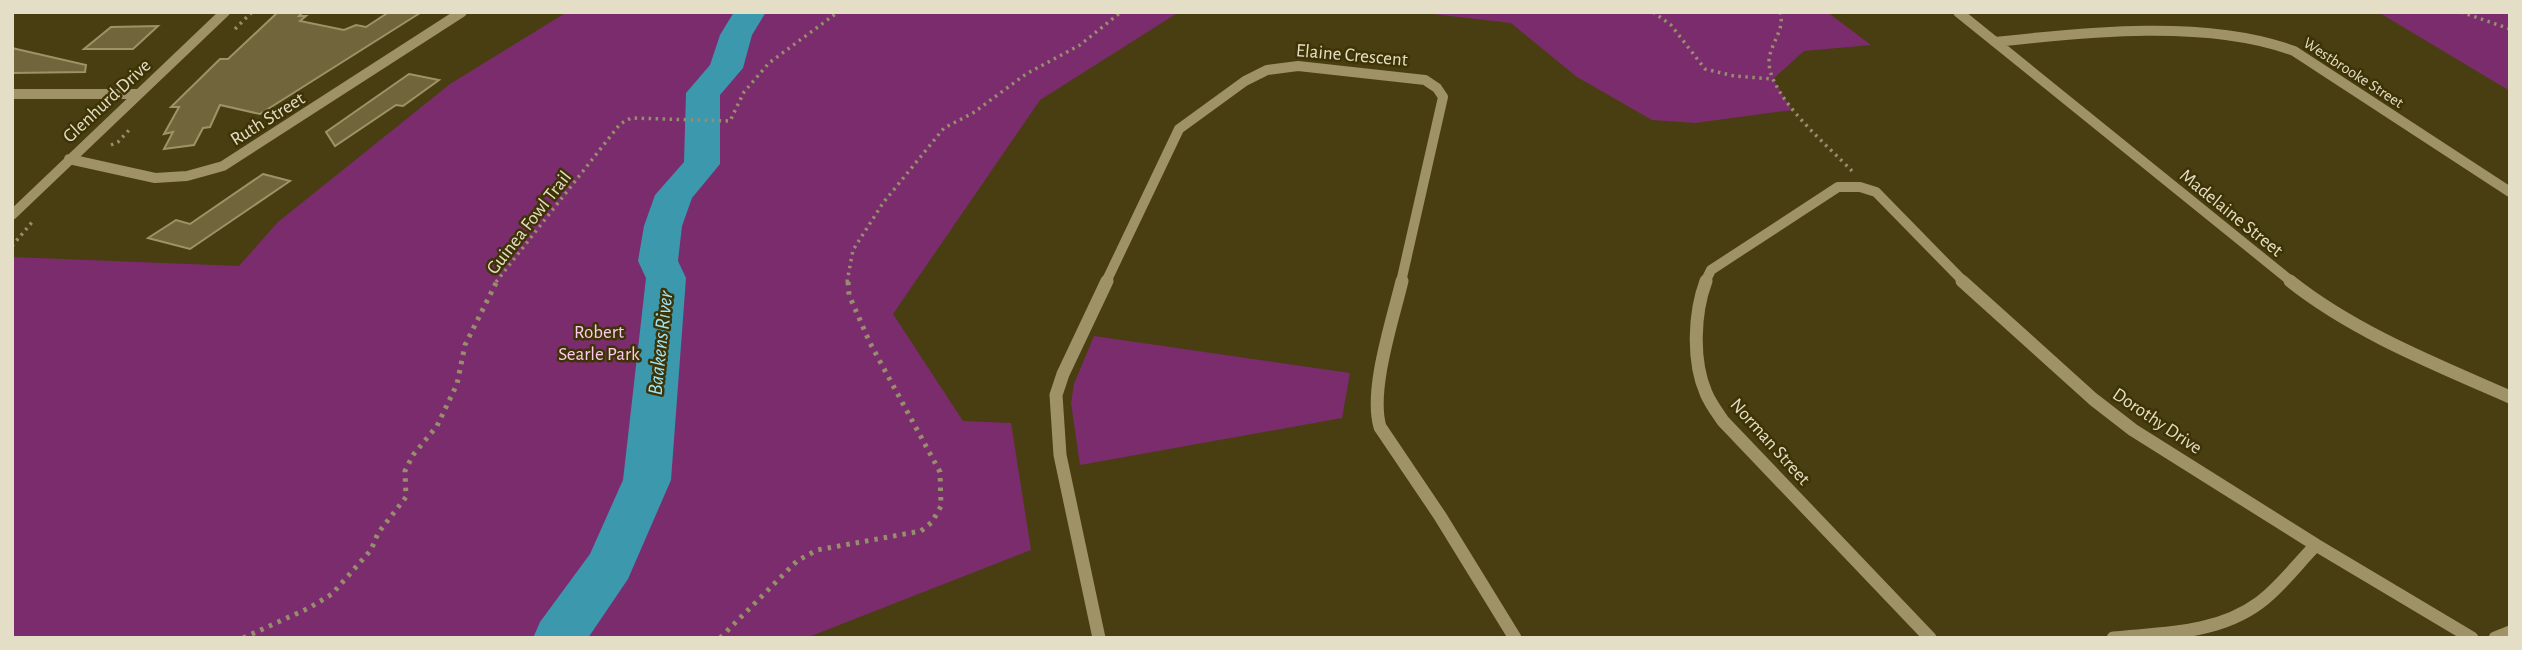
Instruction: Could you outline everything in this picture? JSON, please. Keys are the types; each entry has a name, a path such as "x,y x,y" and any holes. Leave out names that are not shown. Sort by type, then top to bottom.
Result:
{"street":[{"name":"Glenhurd Drive","path":"12,215 225,12"},
{"name":"Ruth Street","path":"69,159 155,177 187,176 223,166 462,12"},
{"name":"Madelaine Street","path":"1958,12 2304,292 2348,320 2510,397"},
{"name":"Westbrooke Street","path":"1995,42 2093,31 2228,35 2274,43 2294,51 2510,192"},
{"name":"Elaine Crescent","path":"1099,638 1060,455 1056,405 1063,373 1179,129 1245,81 1267,70 1298,66 1425,80 1437,88 1443,97 1380,379 1375,406 1376,421 1382,434 1440,516 1515,638"},
{"path":"12,94 138,94"},
{"name":"Dorothy Drive","path":"1865,188 1890,205 1973,292 2093,399 2133,430 2316,545 2472,638"},
{"name":"Norman Street","path":"1865,188 1832,190 1711,270 1702,284 1698,300 1705,389 1723,421 1930,638"},
{"path":"2113,638 2186,630 2242,614 2259,603 2316,545"},
{"path":"2495,638 2510,632"}],"path":[{"name":"Guinea Fowl Trail","path":"243,638 309,608 332,594 371,550 378,533 406,497 405,471 412,454 437,426 457,384 464,345 489,302 496,280 587,169 620,124 631,118 730,121 744,92 769,63 838,12"},
{"path":"720,638 797,561 817,550 921,531 932,522 941,506 940,472 870,343 849,295 847,284 853,250 883,203 944,128 973,113 1026,74 1080,45 1121,12"},
{"path":"1653,12 1671,24 1705,69 1734,76 1773,79"},
{"path":"1780,12 1783,22 1769,63 1773,79 1802,119 1865,188"},
{"path":"2461,12 2510,29"}],"green space":[{"name":"Robert Searle Park","path":"567,12 1179,12 1040,100 893,314 963,421 1011,423 1031,550 806,638 12,638 12,257 239,266 278,222 450,84"},
{"path":"1416,12 1827,12 1871,45 1804,51 1773,79 1792,110 1695,123 1652,120 1577,77 1511,23"},
{"path":"2378,12 2510,12 2510,91"},
{"path":"1094,336 1350,373 1342,418 1080,465 1071,403 1074,384"}],"building":[{"path":"278,12 303,12 299,16 306,16 300,21 344,30 356,25 366,27 389,12 420,13 260,114 220,105 210,127 203,128 194,145 164,149 173,132 164,134 179,107 171,107 220,59 228,59"},
{"path":"158,26 133,49 84,49 111,27"},
{"path":"12,48 86,65 85,72 12,73"},
{"path":"409,74 439,80 403,106 396,105 335,146 326,132"},
{"path":"263,174 290,181 190,249 148,238 176,220 190,224"}],"waterway":[{"name":"Baakens River","path":"559,638 610,565 647,480 666,278 658,261 663,226 674,195 702,164 703,93 726,68 736,35 750,12"}]}
